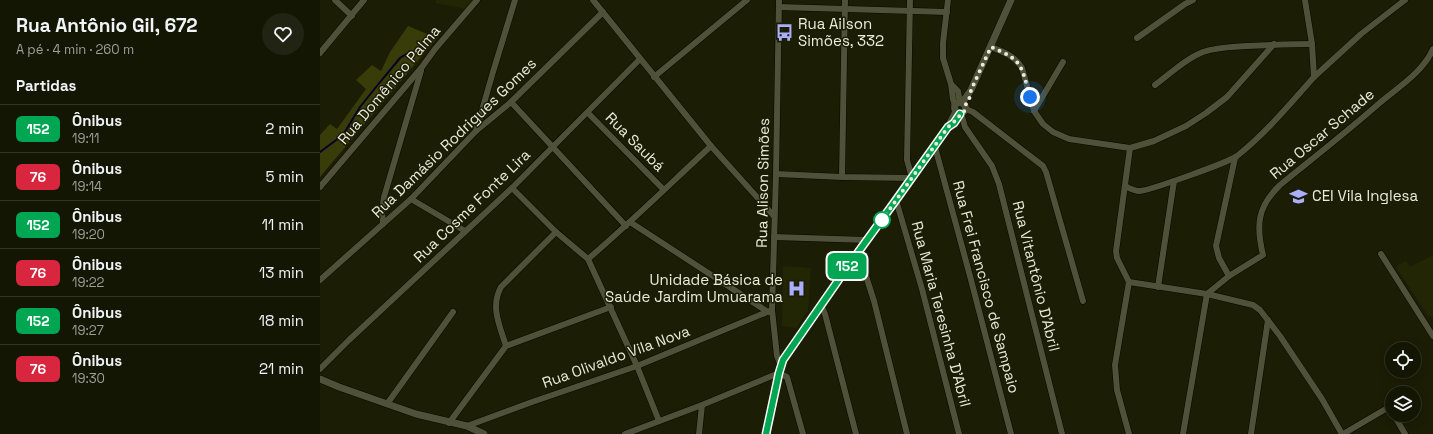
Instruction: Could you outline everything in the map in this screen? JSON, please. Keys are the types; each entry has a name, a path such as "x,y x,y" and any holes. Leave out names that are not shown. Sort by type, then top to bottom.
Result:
{"street":[{"path":"334,0 352,16"},
{"path":"320,53 364,0"},
{"name":"Rua Domênico Palma","path":"320,187 477,0"},
{"path":"476,131 515,0"},
{"path":"593,0 711,146 774,216"},
{"path":"654,77 747,0"},
{"name":"Rua Alison Simões","path":"779,0 776,174 770,311 780,370"},
{"path":"842,177 845,0"},
{"path":"910,0 907,160 912,178"},
{"name":"Rua Vitantônio D'Abril","path":"948,0 943,43 943,58 951,84 958,91 965,126 992,166 999,184 1062,434"},
{"path":"766,434 780,370 790,348 948,127 954,123 961,109 970,97 971,90 1012,0"},
{"path":"1137,38 1193,0"},
{"path":"1305,0 1312,44 1314,77"},
{"path":"1125,186 1139,191 1174,181 1235,158 1251,144 1314,77 1361,34 1404,0"},
{"path":"779,7 947,12"},
{"name":"Rua Damásio Rodrigues Gomes","path":"320,280 410,199 476,131 511,102 603,12"},
{"path":"991,47 1012,57 1022,68 1034,111 1043,124 1053,132 1069,139 1130,148 1154,141 1186,126 1206,113 1227,97 1274,44"},
{"path":"1155,85 1189,59 1203,52 1226,47 1274,44 1312,44"},
{"name":"Rua Oscar Schade","path":"1229,276 1263,255 1259,238 1259,227 1266,201 1273,192 1413,75 1430,56 1433,49"},
{"name":"Rua Cosme Fonte Lira","path":"320,369 349,340 512,188 640,60"},
{"path":"1034,111 1063,62"},
{"path":"383,224 382,211 384,197 422,67"},
{"path":"511,102 552,147 628,224 770,311"},
{"path":"961,109 982,120 1043,166 1083,301"},
{"name":"Rua Saubá","path":"588,113 663,189"},
{"path":"588,259 628,224 663,189 711,146"},
{"name":"Rua Frei Francisco de Sampaio","path":"935,147 1011,434"},
{"path":"1129,434 1117,390 1115,365 1129,282 1117,258 1116,251 1130,148"},
{"path":"1183,434 1207,294 1229,276 1219,258 1216,246 1235,158"},
{"path":"776,174 912,178"},
{"path":"1158,287 1174,181"},
{"path":"512,188 556,232 588,259 637,366 659,421"},
{"path":"410,199 465,231"},
{"name":"Rua Maria Teresinha D'Abril","path":"896,200 922,289 959,434"},
{"path":"506,346 495,306 498,293 501,287 556,232"},
{"path":"774,237 867,240"},
{"path":"858,251 874,301 907,434"},
{"path":"1380,254 1430,326 1433,336"},
{"path":"1129,282 1207,294 1246,302 1253,305 1260,310 1268,320 1322,399 1342,434 1385,410"},
{"path":"821,305 825,314 856,434"},
{"path":"449,422 506,346 611,307"},
{"name":"Rua Olivaldo Vila Nova","path":"467,426 637,366 770,311"},
{"path":"387,404 453,312"},
{"path":"1250,434 1268,320"},
{"path":"625,434 702,405 780,370"},
{"path":"780,370 787,377 803,434"},
{"path":"320,379 416,414 467,426 484,434"},
{"path":"698,434 702,405"},
{"path":"1398,422 1405,434"}],"shaded area":[{"path":"436,0 472,0 466,9 435,3"},
{"path":"408,26 437,38 320,177 320,135 330,124 337,129 366,89 356,80 372,65 381,71 390,52"},
{"path":"1433,255 1433,317 1428,316 1396,267 1406,261 1410,267"},
{"name":"Unidade Básica de Saúde Jardim Umuarama","path":"783,266 811,268 808,311 796,328 782,326"}],"waterway":[{"path":"320,152 343,135 360,107 376,87 400,58 411,51"}],"bus line":[{"name":"152","path":"766,434 779,373 783,360 790,348 948,127 954,123 960,114"}],"place":[{"name":"Rua Ailson Simões, 332","path":"785,33"},
{"name":"CEI Vila Inglesa","path":"1299,196"},
{"name":"Unidade Básica de Saúde Jardim Umuarama","path":"796,289"}],"route":[{"path":"882,220 948,127 954,123 960,114 966,109 965,106 970,97 971,90 991,47 1012,57 1022,68 1030,97"}]}
